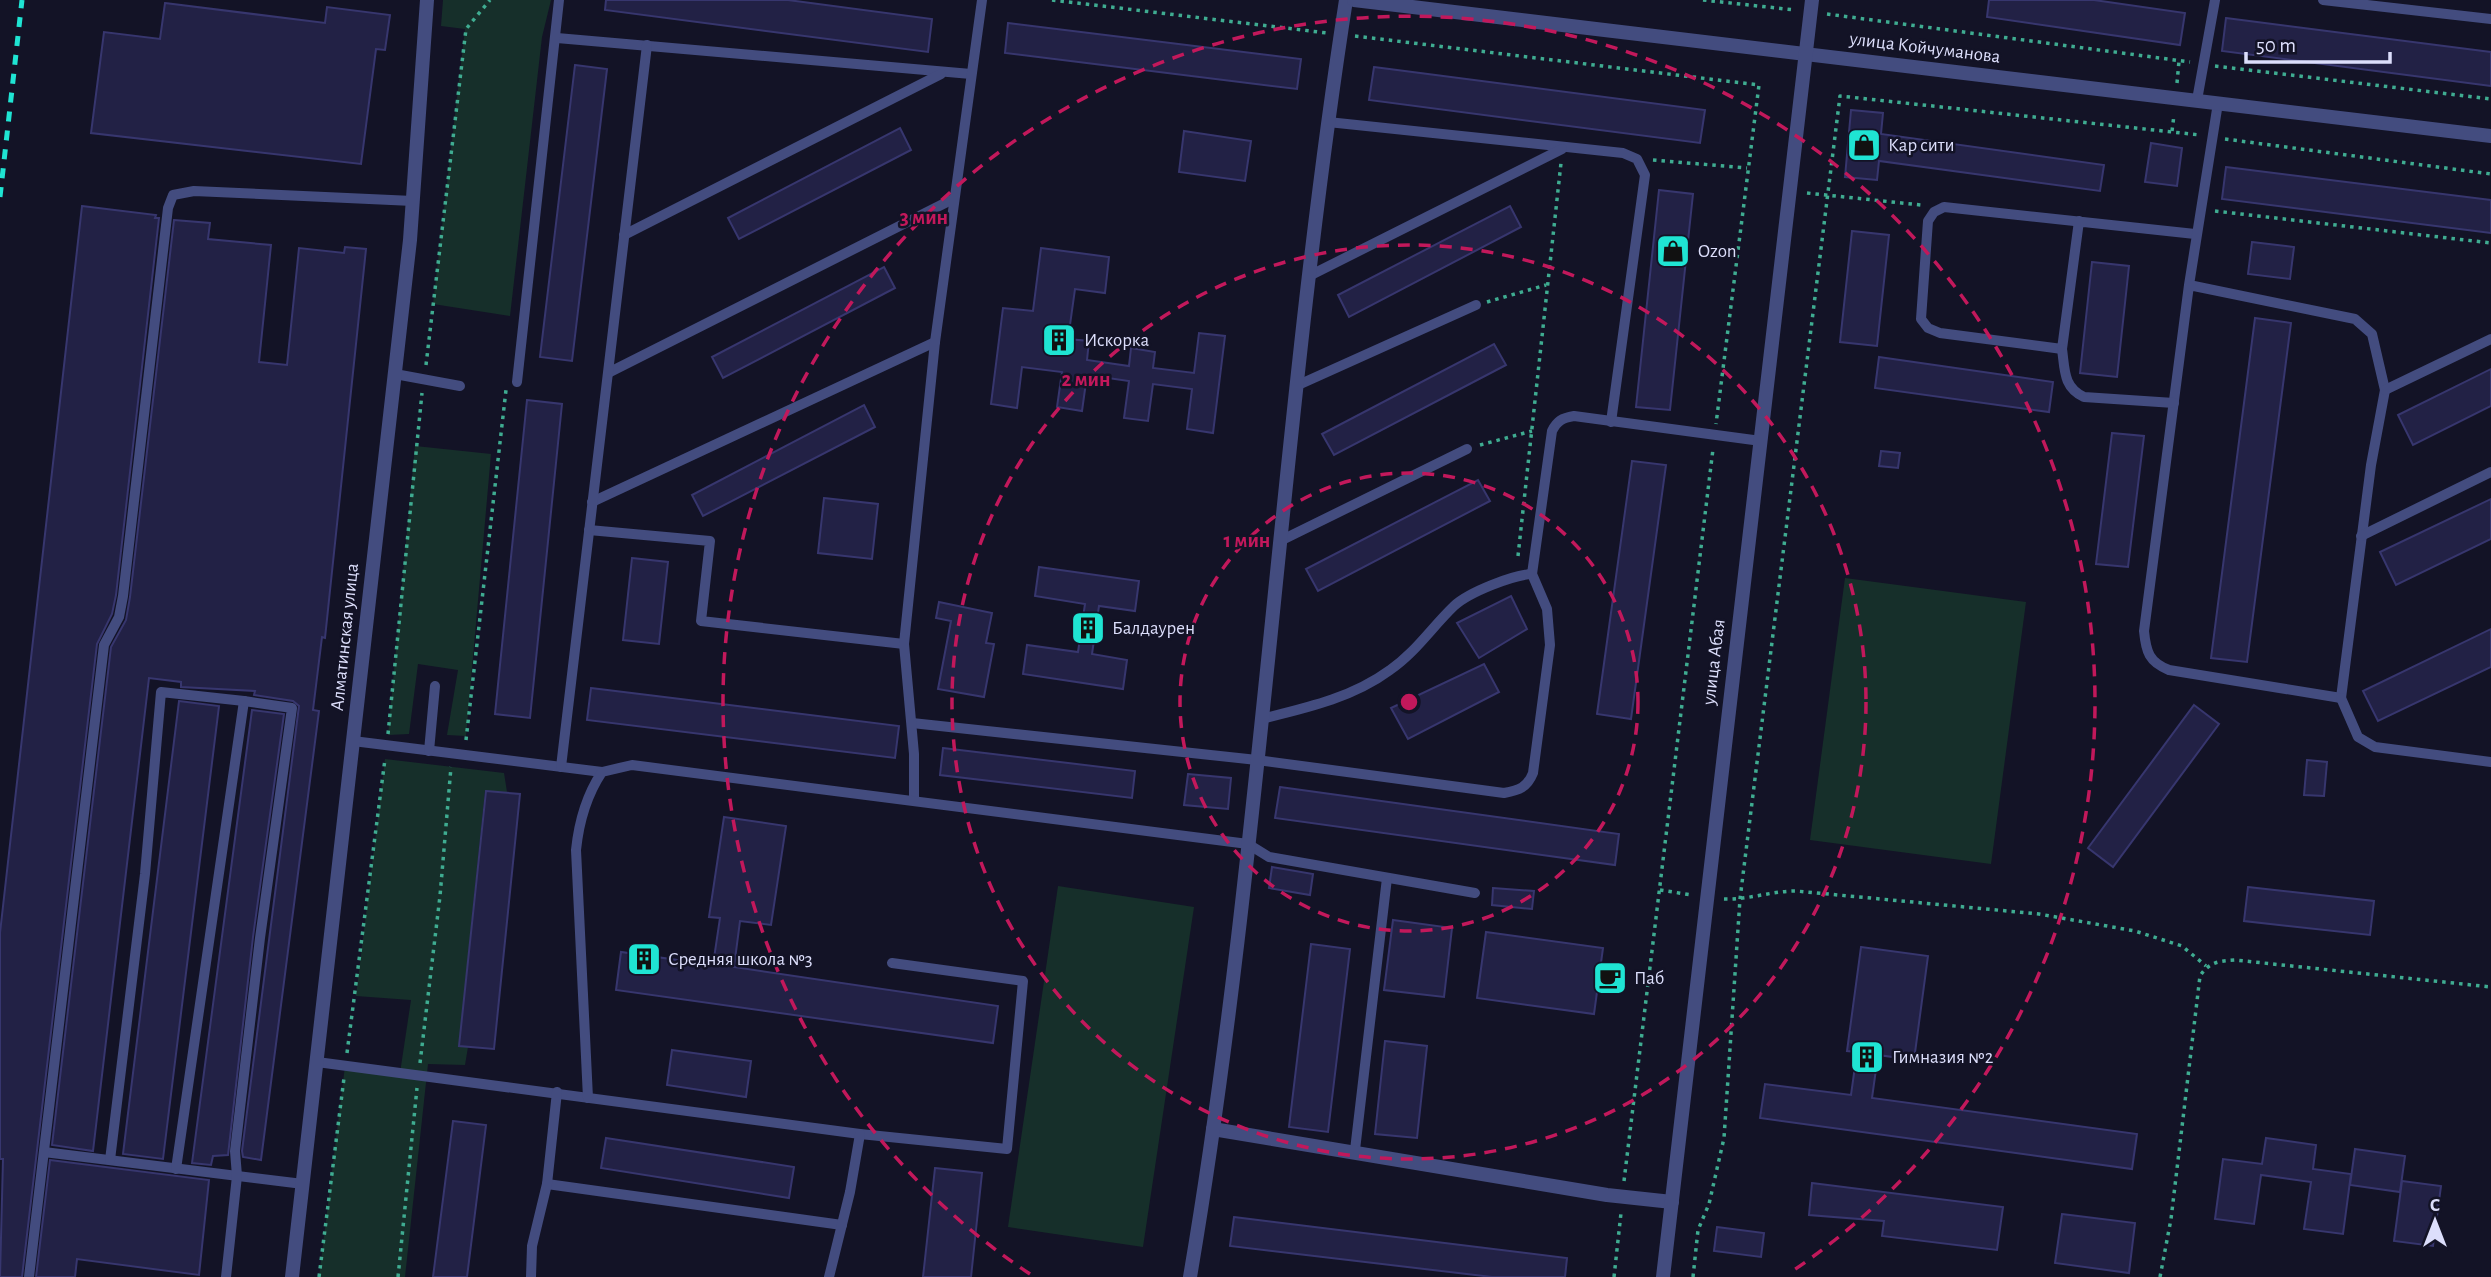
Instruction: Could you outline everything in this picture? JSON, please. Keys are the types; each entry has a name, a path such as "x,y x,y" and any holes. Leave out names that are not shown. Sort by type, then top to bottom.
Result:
{"street":[{"name":"Алматинская улица","path":"292,1277 395,374 413,201 427,0"},
{"path":"1190,1277 1213,1129 1248,844 1296,386 1328,122 1346,0"},
{"name":"улица Койчуманова","path":"1354,0 1805,51 2491,136"},
{"name":"улица Абая","path":"1663,1277 1714,820 1811,6"},
{"path":"1213,1129 1355,1150 1607,1195 1672,1202"}],"lane":[{"path":"512,381 557,38 559,0"},
{"path":"914,800 912,723 904,644 935,342 982,0"},
{"path":"2197,100 2215,0"},
{"path":"2323,0 2491,19"},
{"path":"557,38 971,74"},
{"path":"561,767 647,45"},
{"path":"624,236 943,73"},
{"path":"2218,103 2195,234 2144,631 2146,651 2155,664 2169,670 2342,698"},
{"path":"1328,122 1623,153 1637,159 1645,176 1611,422"},
{"path":"1309,276 1563,148"},
{"path":"29,1277 104,645 119,617 123,596 165,226 173,195 194,191 413,201"},
{"path":"610,372 953,199"},
{"path":"2062,349 1940,333 1928,328 1921,319 1928,221 1934,212 1944,207 2195,234"},
{"path":"2079,221 2062,349 2067,382 2072,391 2084,397 2174,403"},
{"path":"2189,285 2355,319 2372,334 2385,390 2361,536 2342,698 2348,720 2358,737 2375,747 2491,762"},
{"path":"1296,386 1476,305"},
{"path":"2385,390 2491,339"},
{"path":"592,502 935,342"},
{"path":"395,374 460,386"},
{"path":"912,723 1257,760 1504,793 1519,790 1529,784 1533,773 1550,645 1547,609 1532,574 1552,431 1563,417 1574,416 1761,442"},
{"path":"1280,541 1467,449"},
{"path":"2361,536 2491,472"},
{"path":"589,530 710,541 701,621 904,644"},
{"path":"1261,719 1313,706 1359,689 1390,670 1418,646 1456,604 1516,575 1532,574"},
{"path":"429,751 435,686"},
{"path":"110,1160 145,874 161,692 292,708 258,952 235,1151 237,1176 226,1277"},
{"path":"176,1168 244,701"},
{"path":"353,741 601,772 632,765 1248,844 1269,857 1475,893"},
{"path":"588,1098 576,850 579,827 590,790 601,772"},
{"path":"1355,1150 1387,878"},
{"path":"317,1062 860,1134 1007,1149 1023,981 892,962"},
{"path":"531,1277 532,1246 547,1184 557,1092"},
{"path":"829,1277 860,1134"},
{"path":"44,1152 303,1184"},
{"path":"547,1184 842,1225"}],"path":[{"path":"319,1277 387,745 424,380 466,29 490,0"},
{"path":"1052,0 1759,85 1714,436 1614,1277"},
{"path":"1703,0 1811,6 2275,76 2491,99"},
{"path":"1693,1277 1698,1230 1710,1204 1724,1138 1740,900 1840,96 2212,137 2491,174"},
{"path":"1516,575 1563,148"},
{"path":"1637,159 1748,168"},
{"path":"1789,190 1944,207"},
{"path":"2199,209 2491,243"},
{"path":"1476,305 1546,285"},
{"path":"398,1277 453,753 466,740 512,381"},
{"path":"1467,449 1532,431"},
{"path":"1740,900 1768,891 1796,891 2039,914 2182,946 2206,966"},
{"path":"2160,1277 2171,1219 2200,976 2206,966 2218,961 2235,960 2491,987"}],"green space":[{"path":"443,0 551,0 542,37 510,316 433,304 465,29 441,26"},
{"path":"415,446 491,454 466,736 447,735 458,670 418,664 409,734 388,735"},
{"path":"1845,578 2026,602 1991,864 1810,840"},
{"path":"385,759 504,773 507,792 485,791 459,1045 468,1047 465,1065 428,1064 405,1277 319,1277 345,1066 400,1073 411,1000 356,996"},
{"path":"1058,886 1194,907 1143,1247 1008,1227"}],"building":[{"path":"606,0 788,0 932,19 928,52 605,10"},
{"path":"1989,0 2094,0 2185,13 2180,45 1987,17"},
{"path":"165,3 325,23 327,7 390,15 385,50 376,49 361,164 91,133 104,32 160,39"},
{"path":"2226,18 2491,52 2491,86 2222,51"},
{"path":"1008,23 1301,59 1297,89 1005,53"},
{"path":"575,65 607,69 572,361 540,357"},
{"path":"1374,67 1705,110 1700,143 1369,100"},
{"path":"1851,110 1883,113 1881,134 2104,165 2100,191 1879,161 1877,180 1845,177"},
{"path":"900,128 911,150 739,239 728,218"},
{"path":"1184,131 1251,141 1245,181 1179,172"},
{"path":"2151,143 2182,148 2177,186 2145,182"},
{"path":"2226,167 2491,200 2491,233 2222,199"},
{"path":"1659,190 1693,194 1670,410 1636,407"},
{"path":"82,206 156,215 155,218 159,218 116,595 112,614 97,644 22,1277 0,1277 3,1159 0,1159 0,933"},
{"path":"1510,206 1521,227 1349,317 1338,295"},
{"path":"174,220 210,223 208,239 271,245 259,362 287,365 299,248 344,253 345,247 366,249 325,638 322,637 313,710 319,711 261,1160 243,1157 242,1151 299,706 293,701 254,695 255,691 181,687 181,682 149,678 93,1151 52,1145 111,647 126,620 130,597"},
{"path":"1852,231 1889,235 1877,346 1840,342"},
{"path":"2252,242 2294,247 2290,279 2248,274"},
{"name":"Искоркa","path":"1041,248 1109,257 1105,293 1075,289 1068,339 1089,341 1087,360 1129,366 1131,348 1155,352 1153,368 1194,373 1199,333 1225,336 1213,433 1187,429 1192,389 1153,384 1148,421 1124,418 1129,381 1087,375 1082,411 1057,407 1062,372 1022,367 1017,408 991,404 1003,308 1033,311"},
{"path":"2092,262 2129,266 2117,377 2080,373"},
{"path":"884,267 895,288 723,378 712,357"},
{"path":"2255,318 2291,323 2247,662 2211,658"},
{"path":"1494,344 1506,365 1334,455 1322,434"},
{"path":"1879,357 2053,382 2049,412 1875,388"},
{"path":"2491,369 2491,406 2413,445 2398,415"},
{"path":"527,400 562,404 530,718 495,714"},
{"path":"864,405 875,427 703,516 692,495"},
{"path":"2112,433 2144,436 2128,567 2096,564"},
{"path":"1881,451 1900,453 1898,468 1879,466"},
{"path":"1632,461 1666,465 1631,719 1597,714"},
{"path":"1478,480 1490,501 1318,591 1306,569"},
{"path":"824,498 878,504 872,559 818,553"},
{"path":"2491,499 2491,539 2396,585 2380,552"},
{"path":"632,558 668,562 659,644 623,640"},
{"name":"Балдаурен","path":"1039,567 1139,581 1135,611 1099,606 1092,654 1127,660 1123,689 1023,674 1027,645 1078,652 1085,604 1035,596"},
{"path":"1511,596 1527,629 1479,658 1457,623"},
{"path":"939,602 992,613 986,643 994,644 984,697 938,689 951,621 936,618"},
{"path":"2491,629 2491,667 2378,721 2363,691"},
{"path":"1484,664 1499,692 1408,739 1391,708"},
{"path":"591,688 899,726 895,758 587,720"},
{"path":"179,701 219,706 163,1159 123,1154"},
{"path":"2194,705 2219,724 2113,867 2088,848"},
{"path":"252,710 284,714 253,937 228,1155 213,1156 211,1165 192,1163"},
{"path":"943,748 1135,771 1132,798 940,775"},
{"path":"2307,760 2327,762 2324,796 2304,795"},
{"path":"1188,774 1231,778 1228,809 1184,805"},
{"path":"1280,787 1619,834 1615,865 1275,818"},
{"path":"486,791 520,794 494,1049 459,1046"},
{"name":"Средняя школа №3","path":"724,817 786,826 771,925 740,921 734,967 998,1006 993,1043 616,990 621,952 713,965 720,918 709,917"},
{"path":"1272,867 1313,874 1310,895 1269,888"},
{"path":"2248,887 2374,901 2370,935 2244,921"},
{"path":"1493,888 1534,891 1532,909 1492,905"},
{"path":"1393,920 1452,928 1444,997 1384,990"},
{"path":"1486,932 1603,948 1594,1014 1477,998"},
{"path":"1311,944 1350,949 1328,1132 1289,1127"},
{"name":"Гимназия №2","path":"1861,947 1928,956 1914,1060 1878,1055 1872,1098 2137,1134 2132,1169 1760,1118 1765,1084 1851,1095 1857,1052 1847,1051"},
{"path":"1385,1041 1427,1046 1417,1138 1375,1134"},
{"path":"672,1050 751,1061 746,1097 667,1085"},
{"path":"453,1121 486,1125 467,1277 433,1277"},
{"path":"606,1138 794,1167 789,1198 601,1168"},
{"path":"2266,1138 2316,1145 2313,1169 2351,1174 2343,1234 2304,1229 2311,1182 2261,1175 2254,1224 2215,1219 2223,1159 2262,1164"},
{"path":"2355,1149 2405,1156 2400,1192 2350,1185"},
{"path":"50,1160 209,1180 199,1275 77,1259 75,1277 36,1277"},
{"path":"935,1168 982,1173 971,1277 923,1277"},
{"path":"2402,1181 2441,1186 2433,1246 2394,1241"},
{"path":"1812,1183 2003,1207 1997,1250 1882,1236 1884,1221 1809,1215"},
{"path":"2062,1214 2135,1223 2129,1273 2055,1263"},
{"path":"1234,1217 1567,1258 1565,1277 1492,1277 1230,1246"},
{"path":"1717,1227 1764,1233 1761,1257 1714,1251"}],"railway":[{"path":"0,197 22,0"}],"place":[{"name":"Кар сити","path":"1864,145"},
{"name":"Ozon","path":"1673,251"},
{"name":"Искоркa","path":"1059,340"},
{"name":"Балдаурен","path":"1088,628"},
{"name":"Средняя школа №3","path":"644,959"},
{"name":"Паб","path":"1610,978"},
{"name":"Гимназия №2","path":"1867,1057"}]}
